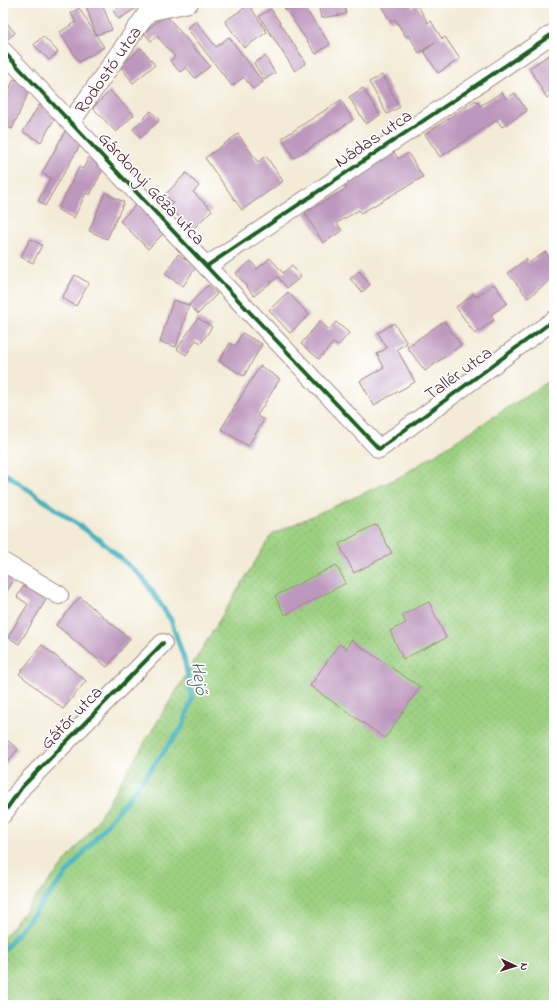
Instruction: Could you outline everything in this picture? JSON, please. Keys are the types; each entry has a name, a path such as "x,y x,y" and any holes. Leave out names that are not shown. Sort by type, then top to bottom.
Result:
{"street":[{"name":"Rodostó utca","path":"71,122 148,12 189,3"},
{"name":"Nádas utca","path":"207,266 554,33"},
{"name":"Gárdonyi Géza utca","path":"3,51 379,449"},
{"name":"Tallér utca","path":"379,449 554,320"},
{"path":"3,562 59,595"},
{"name":"Gátőr utca","path":"3,814 22,787 163,643"}],"green space":[{"path":"554,378 554,1005 3,1005 3,938 92,829 272,534 400,477"}],"building":[{"path":"85,3 102,3 112,30 96,35"},
{"path":"126,3 144,3 119,19 113,11"},
{"path":"281,3 301,3 330,44 316,54"},
{"path":"318,3 344,3 346,14 321,18"},
{"path":"410,3 413,8 418,6 428,23 431,21 442,39 445,37 460,59 438,73 424,51 436,42 419,53 409,35 406,37 395,19 391,22 380,4"},
{"path":"249,5 267,32 244,48 225,21"},
{"path":"79,8 104,47 79,62 60,32 76,22 71,13"},
{"path":"271,9 306,63 295,71 259,16"},
{"path":"165,14 210,66 195,78 186,67 180,72 170,61 175,57 157,36 151,41 144,33"},
{"path":"3,18 15,33 3,43"},
{"path":"196,21 216,47 229,37 263,82 253,89 244,77 232,86 187,28"},
{"path":"43,36 58,52 49,60 34,45"},
{"path":"141,48 155,65 133,83 120,66"},
{"path":"554,52 554,94 547,98 529,68"},
{"path":"265,56 275,73 264,80 254,63"},
{"path":"382,75 400,107 387,114 369,82"},
{"path":"14,79 31,87 12,129 3,125 3,103"},
{"path":"363,88 380,115 366,124 349,97"},
{"path":"110,91 134,115 116,132 93,108"},
{"path":"502,92 506,99 515,93 527,111 502,127 497,120 440,157 425,134 476,100 480,106"},
{"path":"341,100 353,120 294,158 282,138"},
{"path":"39,105 56,116 41,142 23,132"},
{"path":"151,111 159,120 141,138 133,129"},
{"path":"66,130 83,140 45,206 38,201 51,178 42,173"},
{"path":"238,134 258,162 266,156 283,181 242,210 205,158"},
{"path":"394,152 398,159 408,153 423,177 361,213 359,210 337,223 342,231 323,243 305,213 347,188 344,184"},
{"path":"90,155 106,163 90,195 86,193 74,218 58,210 79,167 83,169"},
{"path":"186,173 199,186 193,192 212,210 192,230 169,207 173,203 165,195"},
{"path":"105,193 124,202 107,239 89,231"},
{"path":"138,203 165,232 148,249 120,221"},
{"path":"30,239 42,245 33,263 21,257"},
{"path":"545,252 554,264 554,277 528,298 508,273 526,259 529,263"},
{"path":"178,254 196,267 183,286 165,274"},
{"path":"270,258 283,273 292,265 301,277 287,288 278,277 254,296 236,273 251,261 257,269"},
{"path":"359,271 370,285 362,292 350,279"},
{"path":"75,275 89,283 76,306 62,298"},
{"path":"494,284 507,303 491,315 494,320 475,334 456,307 474,294 476,297"},
{"path":"208,285 217,294 198,314 189,305"},
{"path":"288,292 309,315 290,333 269,310"},
{"path":"173,300 189,305 176,347 160,342"},
{"path":"198,318 212,327 201,343 196,340 186,355 177,349"},
{"path":"320,321 329,330 336,322 349,333 338,346 333,343 319,359 301,344"},
{"path":"444,321 461,345 425,371 407,347"},
{"path":"394,323 407,343 397,349 415,382 374,405 360,381 384,367 377,354 387,348 378,333"},
{"path":"242,333 262,344 244,376 219,361 230,343 235,346"},
{"path":"260,366 280,379 257,416 264,420 248,446 221,429"},
{"path":"376,524 392,553 354,573 339,544"},
{"path":"336,565 346,583 285,615 275,596"},
{"path":"3,570 15,578 3,597"},
{"path":"26,582 49,595 19,644 8,637 28,604 17,597"},
{"path":"80,597 130,639 107,667 56,625"},
{"path":"429,602 446,638 403,659 390,631 406,623 402,615"},
{"path":"351,640 420,687 385,738 310,686 339,644 346,649"},
{"path":"42,645 86,681 63,709 19,674"},
{"path":"3,737 18,749 3,768"}],"waterway":[{"name":"Hejő","path":"3,472 100,540 143,578 171,620 185,662 192,698 183,726 135,790 3,951"}],"cycle path":[{"path":"207,266 554,33"},
{"path":"3,51 379,449 554,320"},
{"path":"3,814 22,787 163,643"}]}
